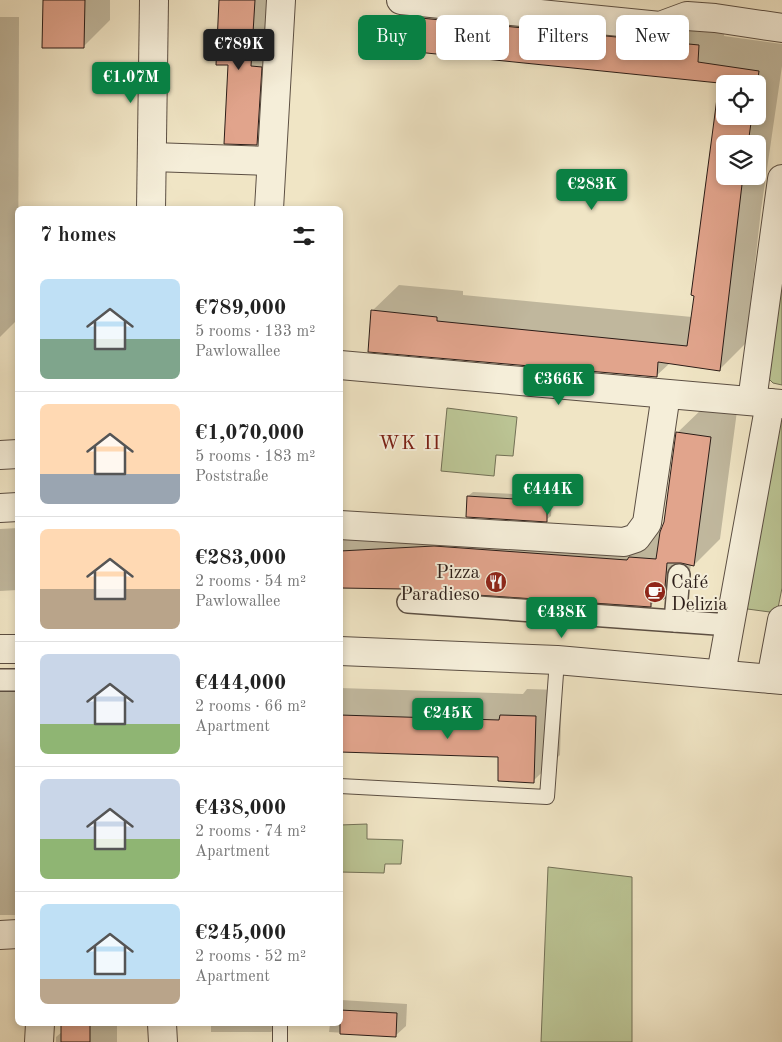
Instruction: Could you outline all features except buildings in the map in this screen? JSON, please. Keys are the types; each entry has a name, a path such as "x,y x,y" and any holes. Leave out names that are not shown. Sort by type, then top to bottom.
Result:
{"street":[{"path":"151,206 154,0"},
{"path":"269,206 281,0"},
{"path":"401,0 660,26 687,16 717,9 782,28"},
{"path":"152,157 271,162"},
{"path":"721,674 768,402 782,179"},
{"path":"343,365 768,402"},
{"path":"343,525 624,542 636,538 647,523 666,394"},
{"path":"0,454 15,454"},
{"path":"0,508 15,507"},
{"path":"675,621 679,575"},
{"path":"408,602 730,624"},
{"path":"343,652 557,660 777,679 782,620"},
{"path":"0,649 15,649"},
{"path":"0,680 15,680"},
{"path":"0,934 15,934"},
{"path":"39,1042 40,1026"},
{"path":"162,1026 163,1042"}],"lane":[{"path":"343,786 547,797 557,660"},
{"path":"280,1026 280,1042"}],"green space":[{"path":"782,248 782,385 773,383 765,375"},
{"path":"447,408 517,417 513,456 496,455 494,476 441,471"},
{"path":"782,421 782,588 777,613 740,608 775,427"},
{"path":"367,824 367,839 403,840 401,864 385,864 384,873 343,872 343,825"},
{"path":"548,867 632,877 632,1042 541,1042"}],"place":[{"name":"Pizza Paradieso","path":"496,582"},
{"name":"Café Delizia","path":"655,592"}],"district":[{"name":"WK II","path":"410,442"}]}
